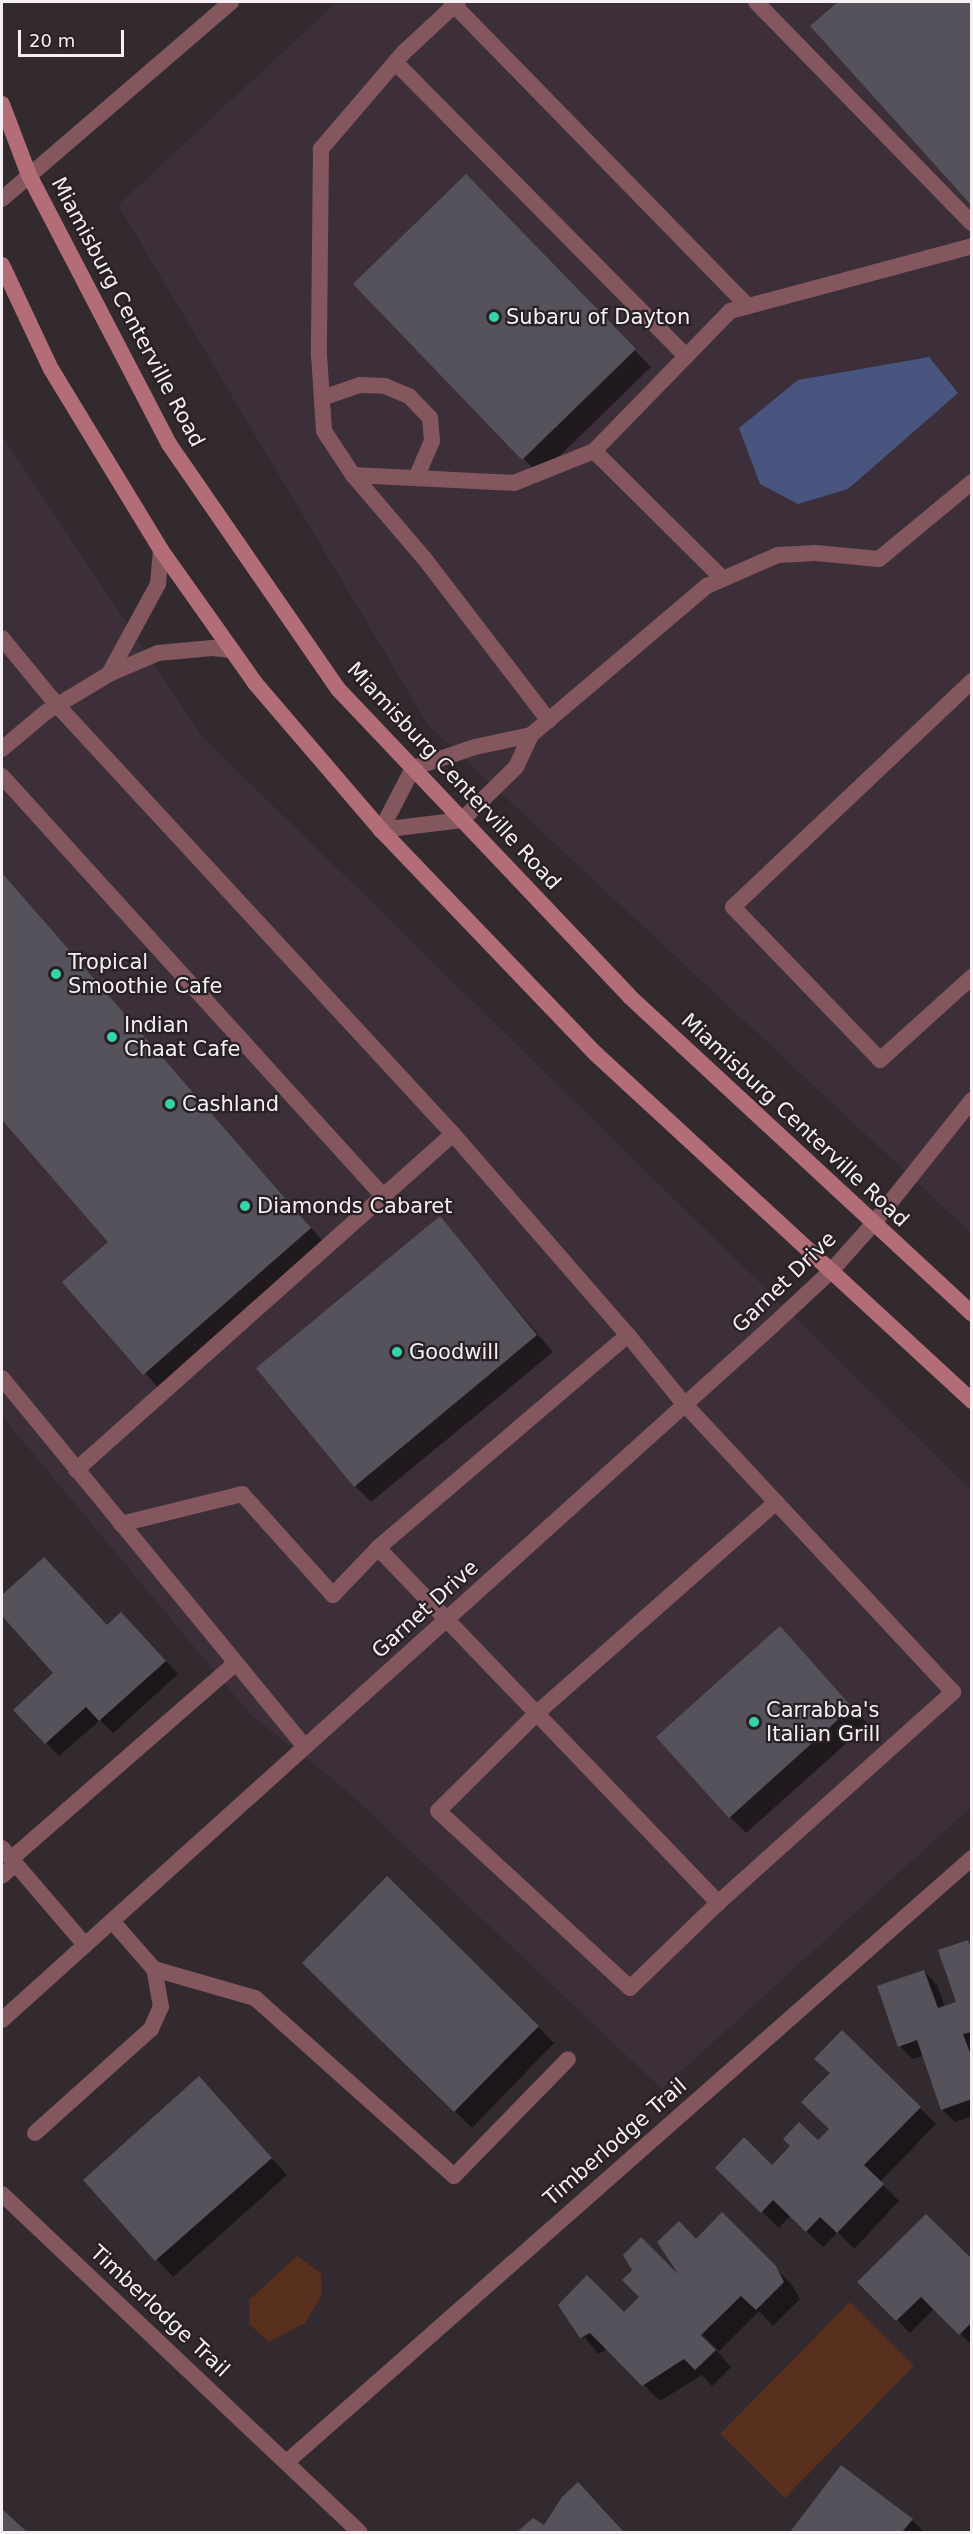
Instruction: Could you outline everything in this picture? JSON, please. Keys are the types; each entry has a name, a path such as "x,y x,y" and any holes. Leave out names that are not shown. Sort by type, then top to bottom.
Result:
{"main road":[{"name":"Miamisburg Centerville Road","path":"2,104 29,175 169,444 338,689 629,996 972,1314"},
{"path":"2,265 51,369 161,550 231,650 381,830 596,1054 972,1401"}],"street":[{"path":"2,199 231,2"},
{"path":"549,721 424,558 352,475 324,431 321,149 395,62 455,3 748,306"},
{"path":"764,4 972,223"},
{"path":"395,62 686,356"},
{"path":"352,475 514,483 594,451 729,311 972,246"},
{"path":"322,398 360,385 385,386 409,396 430,418 432,441 416,478"},
{"path":"594,451 723,579"},
{"path":"381,830 413,768 475,747 531,735 707,586 778,555 816,553 879,559 972,482"},
{"path":"109,674 158,584 161,550"},
{"path":"2,638 57,705 453,1134 628,1335 685,1405 776,1502 953,1692 718,1903 630,1988 438,1811 537,1713 776,1502"},
{"path":"2,749 57,705 109,674 158,653 212,648 231,650"},
{"path":"972,681 733,907 880,1060 972,977"},
{"path":"381,830 462,820 516,767 531,735"},
{"path":"2,776 383,1197"},
{"name":"Garnet Drive","path":"2,2020 832,1270 873,1224 972,1100"},
{"path":"76,1470 453,1134"},
{"path":"121,1524 242,1494 333,1595 378,1548 628,1335"},
{"path":"2,1378 305,1747"},
{"path":"378,1548 718,1903"},
{"path":"2,1876 9,1857 236,1663"},
{"path":"9,1857 86,1945"},
{"name":"Timberlodge Trail","path":"288,2461 972,1858"},
{"path":"35,2133 151,2030 161,2007 153,1969 112,1921"},
{"path":"153,1969 255,1998 454,2176 568,2059"},
{"name":"Timberlodge Trail","path":"2,2194 288,2461 360,2532"}],"shaded area":[{"path":"337,2 971,2 971,1233 428,725 118,205"},
{"path":"2,435 200,734 971,1490 971,1807 662,2089 346,1790 250,1714 2,1416"},
{"path":"297,2256 321,2273 321,2297 305,2323 269,2342 249,2324 249,2300"},
{"path":"850,2302 914,2366 785,2498 720,2434"}],"water":[{"path":"929,357 958,393 848,489 798,504 760,484 739,428 798,380"}],"building":[{"path":"838,2 972,2 972,206 810,26"},
{"name":"Subaru of Dayton","path":"466,174 636,349 522,460 353,284"},
{"path":"2,873 311,1228 143,1375 62,1282 108,1242 2,1120"},
{"name":"Goodwill","path":"440,1216 537,1335 354,1487 256,1368"},
{"path":"44,1557 107,1625 121,1612 166,1661 99,1721 86,1707 45,1744 13,1710 53,1673 2,1616 2,1595"},
{"name":"Carrabba's Italian Grill","path":"780,1626 852,1707 729,1818 656,1737"},
{"path":"387,1876 539,2026 454,2112 302,1963"},
{"path":"968,1940 972,1951 972,2032 963,2034 972,2058 972,2099 941,2110 917,2040 898,2047 877,1986 924,1970 938,2008 956,2002 938,1950"},
{"path":"842,2030 921,2107 864,2165 884,2184 837,2233 820,2217 806,2232 773,2200 761,2213 715,2168 744,2137 772,2165 790,2146 783,2139 799,2122 818,2140 829,2129 801,2102 830,2073 814,2059"},
{"path":"199,2076 272,2158 155,2261 83,2180"},
{"path":"722,2212 776,2266 784,2282 756,2310 741,2296 701,2335 716,2350 695,2370 684,2359 642,2386 590,2333 580,2338 558,2305 587,2275 624,2312 639,2297 622,2280 632,2270 623,2255 641,2237 679,2275 657,2242 679,2221 696,2239"},
{"path":"926,2214 972,2259 972,2322 959,2335 921,2297 896,2321 857,2282"},
{"path":"841,2465 913,2519 902,2532 790,2532"},
{"path":"578,2482 624,2532 517,2532 533,2518 544,2525 562,2497"},
{"path":"2,2509 27,2532 2,2532"}],"place":[{"name":"Subaru of Dayton","path":"494,317"},
{"name":"Tropical Smoothie Cafe","path":"56,974"},
{"name":"Indian Chaat Cafe","path":"112,1037"},
{"name":"Cashland","path":"170,1104"},
{"name":"Diamonds Cabaret","path":"245,1206"},
{"name":"Goodwill","path":"397,1352"},
{"name":"Carrabba's Italian Grill","path":"754,1722"}]}
